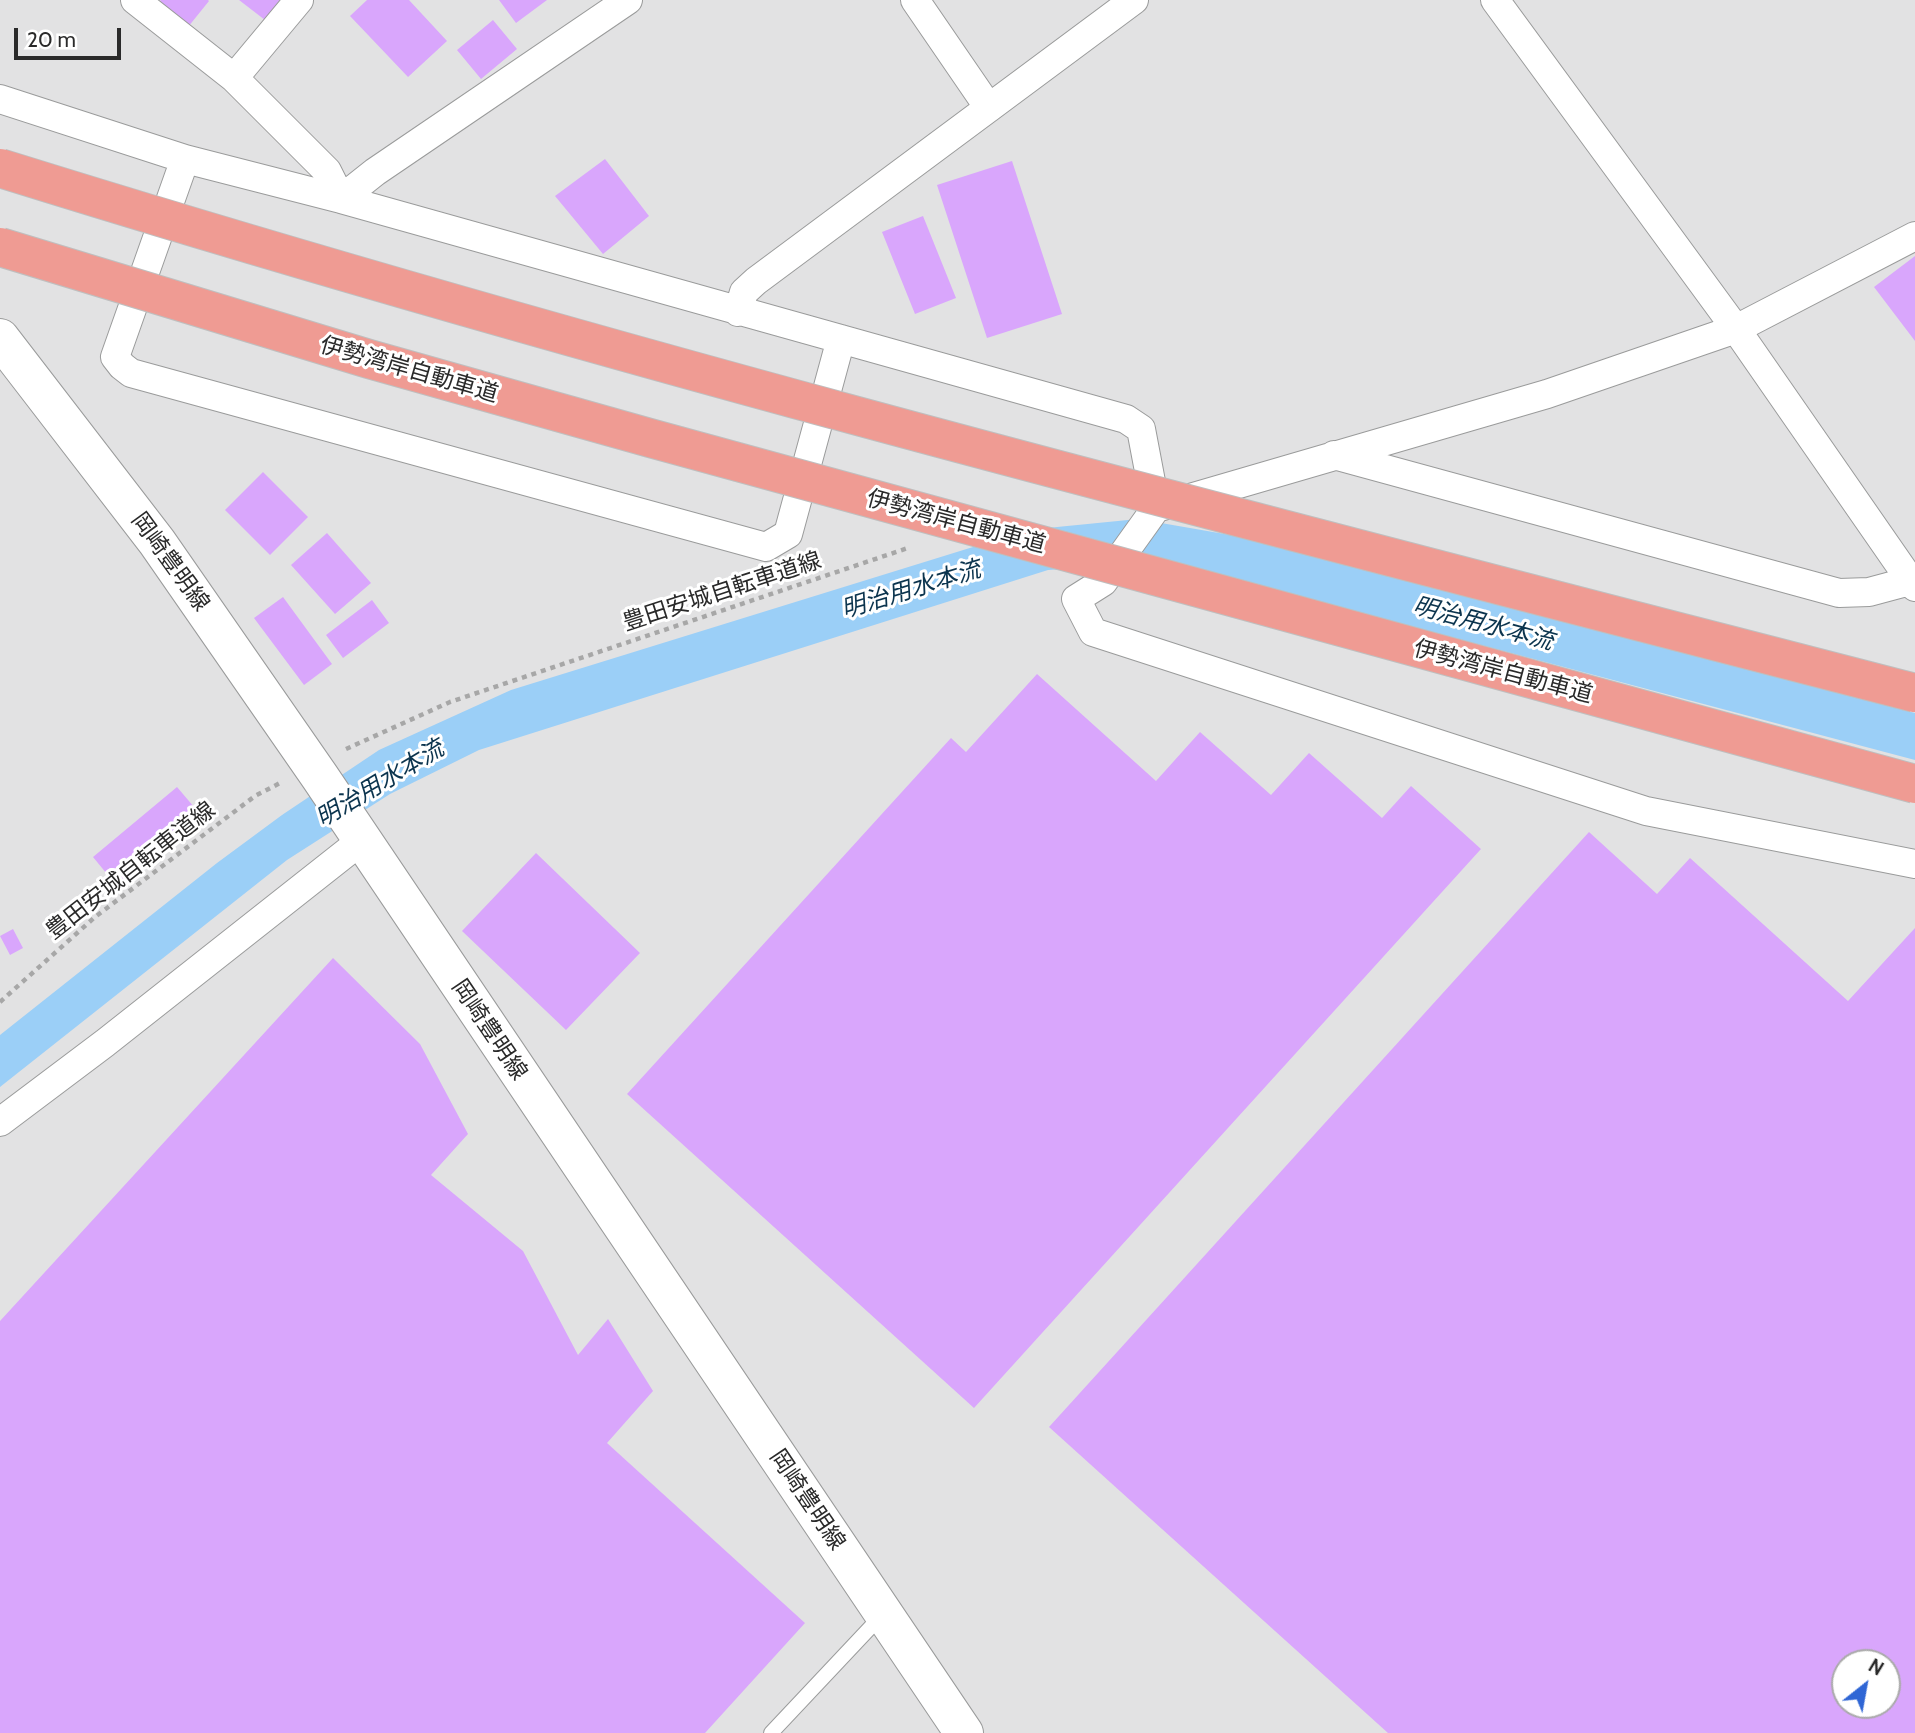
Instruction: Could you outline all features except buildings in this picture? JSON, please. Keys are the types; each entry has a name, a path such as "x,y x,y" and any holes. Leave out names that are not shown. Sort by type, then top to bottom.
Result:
{"highway":[{"path":"0,168 373,281 680,369 1040,466 1915,693"},
{"name":"伊勢湾岸自動車道","path":"0,247 369,359 623,431 1915,784"}],"main road":[{"name":"岡崎豊明線","path":"0,338 157,542 316,768 357,834 964,1733"}],"street":[{"path":"135,0 234,78 327,171 341,199"},
{"path":"234,78 299,0"},
{"path":"341,199 375,172 628,0"},
{"path":"915,0 989,108"},
{"path":"738,312 744,292 756,281 1135,0"},
{"path":"1334,455 1828,591 1869,592 1912,584 1735,330 1495,0"},
{"path":"0,99 185,159 341,199 1136,424 1141,429 1144,440 1155,510"},
{"path":"185,159 115,356 131,373 766,547 788,534 841,339"},
{"path":"1915,236 1735,330 1547,394 1155,510 1102,582 1076,599 1093,632 1646,811 1915,864"},
{"path":"0,1122 105,1043 357,834"}],"lane":[{"path":"771,1733 884,1613"}],"path":[{"name":"豊田安城自転車道線","path":"0,1002 95,917 255,796 450,702 916,546"}],"water":[{"name":"明治用水本流","path":"1138,519 1236,536 1915,713 1915,760 1345,609 1144,564 1048,570 479,750 390,794 287,860 0,1087 0,1035 217,863 282,815 379,750 511,690 973,547 1047,528"}]}
